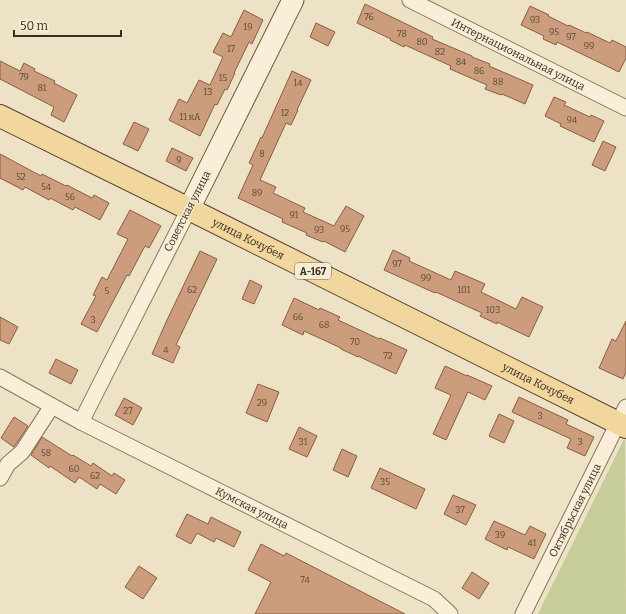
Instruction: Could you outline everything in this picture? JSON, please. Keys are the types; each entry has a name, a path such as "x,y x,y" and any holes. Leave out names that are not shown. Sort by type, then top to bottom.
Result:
{"main road":[{"name":"улица Кочубея","path":"0,116 623,419"}],"street":[{"name":"Советская улица","path":"81,422 293,0"},
{"name":"Интернациональная улица","path":"410,0 626,108"},
{"name":"Кумская улица","path":"0,377 81,422 434,599 450,614"},
{"path":"0,478 8,464 22,452 52,406"},
{"name":"Октябрьская улица","path":"523,614 623,419"}],"green space":[{"path":"625,437 626,614 538,614"}],"building":[{"path":"365,4 433,37 432,39 490,64 489,66 533,85 525,104 502,94 501,95 485,89 487,85 450,69 451,66 405,45 404,47 390,40 391,39 357,23"},
{"path":"530,6 568,26 569,25 586,33 587,32 610,43 612,40 626,47 626,58 619,72 557,42 556,45 543,39 544,36 521,25"},
{"path":"244,10 263,20 252,44 249,42 227,90 225,89 217,105 215,104 200,136 169,120 179,99 187,103 199,80 210,85 223,57 213,52 223,33 231,37"},
{"path":"316,23 335,32 328,46 310,37"},
{"path":"0,61 20,71 24,63 35,69 34,71 55,81 54,83 77,95 64,122 51,115 54,107 0,79"},
{"path":"292,71 311,80 291,125 286,123 260,180 276,187 273,193 305,208 303,212 334,226 346,206 364,216 345,252 324,241 323,242 306,235 307,233 282,222 283,219 238,198 253,165 249,163"},
{"path":"554,97 566,102 564,105 590,117 591,115 604,121 594,142 560,126 561,124 545,116"},
{"path":"134,122 149,129 138,151 123,144"},
{"path":"603,141 616,147 605,171 592,165"},
{"path":"172,148 193,158 186,171 166,161"},
{"path":"0,154 41,176 42,174 92,198 94,195 109,203 100,220 75,207 73,210 50,198 49,200 25,187 23,190 0,178"},
{"path":"130,210 161,226 149,248 145,246 129,276 127,275 97,332 81,324 96,296 93,295 102,277 107,280 128,239 117,234"},
{"path":"393,250 410,258 409,261 451,280 455,271 485,284 481,292 516,309 522,297 543,307 529,337 480,316 482,313 384,270"},
{"path":"200,251 217,259 176,345 180,347 173,363 152,354"},
{"path":"250,280 262,286 254,304 242,299"},
{"path":"294,298 319,310 320,308 340,317 338,320 407,350 396,374 304,331 303,335 282,325"},
{"path":"0,317 18,327 9,344 0,340"},
{"path":"626,321 626,372 623,379 599,368 612,339 616,341"},
{"path":"56,359 78,370 71,384 49,373"},
{"path":"445,366 492,386 485,400 468,392 446,440 433,434 451,395 435,388"},
{"path":"258,384 279,392 267,422 246,413"},
{"path":"519,397 568,420 566,424 594,437 585,456 567,448 571,439 512,412"},
{"path":"124,398 142,408 133,425 115,415"},
{"path":"499,414 514,421 504,443 489,436"},
{"path":"14,417 28,426 14,447 1,438"},
{"path":"299,427 317,436 307,457 289,449"},
{"path":"42,437 91,466 93,463 112,476 114,473 125,480 116,494 100,484 97,489 79,477 75,483 50,466 49,468 31,455"},
{"path":"342,449 357,456 348,477 333,470"},
{"path":"380,468 425,489 416,509 371,488"},
{"path":"453,495 476,505 466,525 444,514"},
{"path":"187,514 208,524 211,517 241,532 234,547 216,538 214,542 197,533 191,544 176,536"},
{"path":"494,521 525,535 530,526 546,534 534,559 508,547 507,550 485,539"},
{"path":"261,544 284,556 286,553 405,614 255,614 271,582 248,570"},
{"path":"139,566 157,578 143,599 125,587"},
{"path":"472,572 489,583 479,599 462,588"}]}
